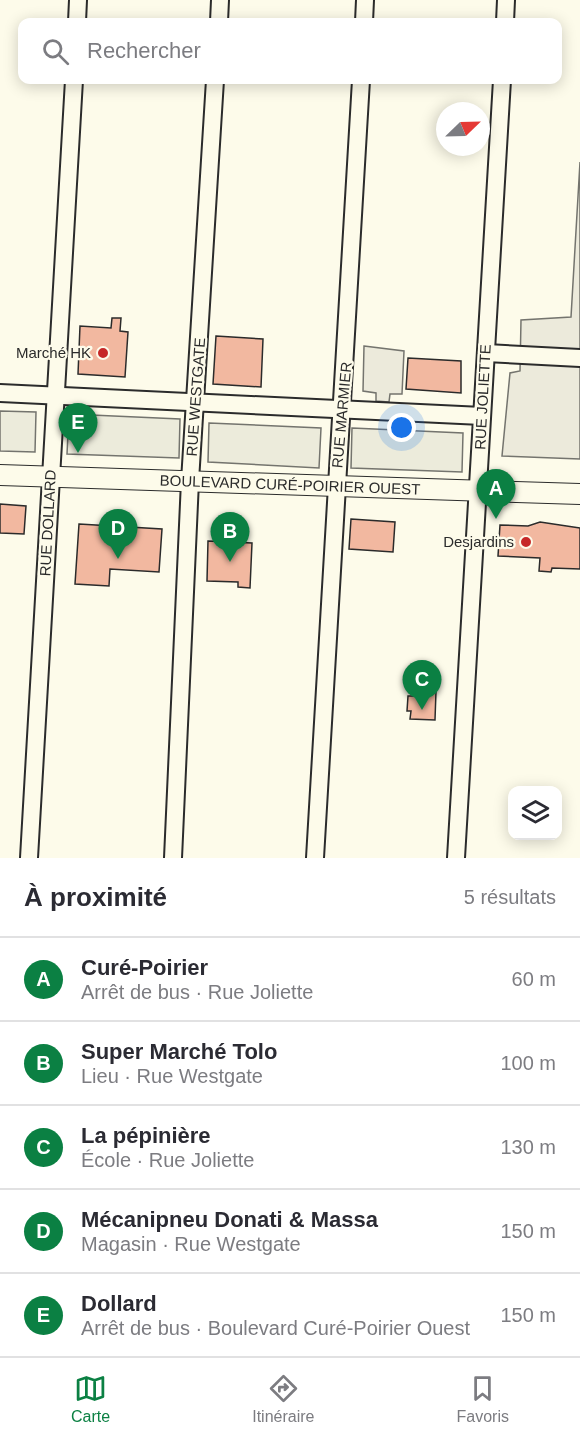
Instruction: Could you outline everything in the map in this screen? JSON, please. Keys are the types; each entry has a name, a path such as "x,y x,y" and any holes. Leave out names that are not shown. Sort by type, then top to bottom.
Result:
{"main road":[{"name":"BOULEVARD CURÉ-POIRIER OUEST","path":"0,475 580,494"}],"street":[{"path":"77,18 78,0"},
{"path":"219,18 220,0"},
{"path":"364,18 365,0"},
{"path":"505,18 506,0"},
{"name":"RUE DOLLARD","path":"29,858 74,84"},
{"name":"RUE WESTGATE","path":"173,858 190,481 215,84"},
{"name":"RUE MARMIER","path":"315,858 336,486 344,410 361,84"},
{"name":"RUE JOLIETTE","path":"456,858 502,84"},
{"path":"486,353 580,358"},
{"path":"0,393 482,416"}],"shaded area":[{"path":"580,162 580,459 502,456 510,373 520,371 521,320 571,317"},
{"path":"364,346 404,351 402,394 390,394 389,402 376,401 376,393 363,391"},
{"path":"0,411 36,412 35,452 0,451"},
{"path":"69,414 180,419 179,458 67,454"},
{"path":"209,423 321,428 319,468 208,462"},
{"path":"352,428 463,433 462,472 351,468"}],"building":[{"name":"Marché HK","path":"112,318 121,318 120,331 128,332 125,377 78,374 80,326 111,328"},
{"path":"216,336 263,339 261,387 213,384"},
{"path":"408,358 461,361 461,393 406,389"},
{"path":"0,504 26,506 24,534 0,533"},
{"path":"351,519 395,522 393,552 349,549"},
{"path":"540,522 580,528 580,569 552,568 551,572 539,571 540,558 498,556 500,525 528,526"},
{"path":"79,524 162,529 159,572 110,569 109,586 75,584"},
{"path":"208,541 252,543 250,588 238,587 238,582 207,581"},
{"path":"423,691 436,691 435,720 410,719 411,711 407,711 408,696 422,696"}],"place":[{"name":"Marché HK","path":"103,353"},
{"name":"Dollard","path":"78,453"},
{"name":"Curé-Poirier","path":"496,519"},
{"name":"Desjardins","path":"526,542"},
{"name":"Mécanipneu Donati & Massa","path":"118,559"},
{"name":"Super Marché Tolo","path":"230,562"},
{"name":"La pépinière","path":"422,710"}]}
